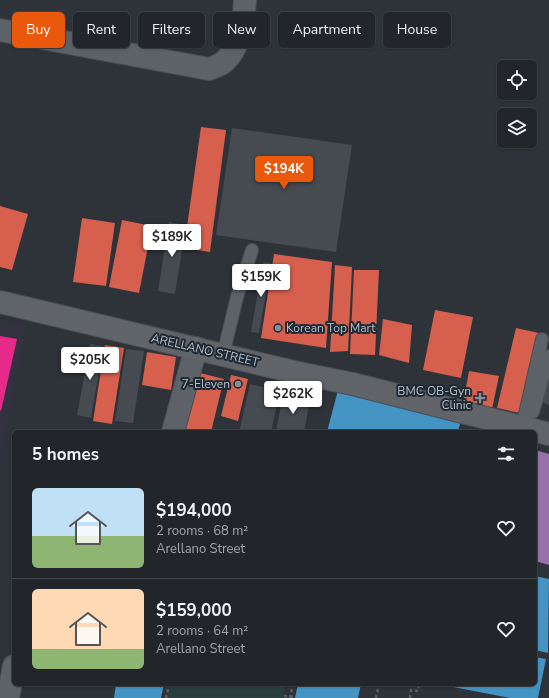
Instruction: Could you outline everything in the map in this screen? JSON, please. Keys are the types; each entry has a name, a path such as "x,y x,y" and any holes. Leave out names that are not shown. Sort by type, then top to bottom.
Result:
{"highway":[{"name":"ARELLANO STREET","path":"0,302 353,384 533,430"},
{"name":"ARELLANO STREET","path":"537,431 549,434"}],"street":[{"path":"0,30 209,69 220,65 229,57 236,46 244,16 245,0"},
{"path":"174,430 196,348"},
{"path":"8,698 12,677"}],"lane":[{"path":"223,355 237,297 252,250"},
{"path":"525,428 542,339"},
{"path":"525,428 549,356"}],"path":[{"path":"166,698 169,686"},
{"path":"290,697 293,686"},
{"path":"376,698 379,686"},
{"path":"410,698 411,690 418,691 419,686"},
{"path":"284,696 295,697"}],"shaded area":[{"path":"0,320 26,326 0,461"}],"green space":[{"path":"169,686 286,686 283,698 166,698"}],"building: Shops":[{"path":"201,127 226,130 210,252 184,248"},
{"path":"0,206 28,214 12,270 0,267"},
{"path":"82,218 115,223 106,286 73,282"},
{"path":"122,220 152,226 139,293 109,287"},
{"path":"274,254 332,262 326,348 261,338"},
{"path":"335,265 352,267 348,351 330,352"},
{"path":"354,270 379,270 375,355 350,354"},
{"path":"435,310 473,317 461,378 423,370"},
{"path":"383,319 412,325 409,363 379,355"},
{"path":"516,328 539,333 520,413 497,408"},
{"path":"105,345 124,348 112,424 93,421"},
{"path":"147,352 176,357 171,390 142,385"},
{"path":"469,371 499,376 492,409 463,404"},
{"path":"196,372 224,379 211,430 182,430"},
{"path":"231,375 248,379 238,421 221,416"}],"building: Offices":[{"path":"537,451 549,454 549,565 537,562"}],"building: Schools":[{"path":"338,390 461,420 458,430 328,430"},
{"path":"537,576 549,579 548,653 537,650"},
{"path":"537,657 546,659 538,698 510,698 448,686 537,686"},
{"path":"116,686 164,686 161,698 114,698"},
{"path":"298,686 361,686 358,698 295,698"}],"building: Health":[{"path":"0,336 17,339 1,411 0,410"}],"building: Other":[{"path":"232,128 352,145 336,252 216,235"},
{"path":"169,222 186,225 175,294 158,291"},
{"path":"263,262 271,263 259,333 251,332"},
{"path":"90,344 103,346 91,418 77,415"},
{"path":"126,349 144,351 133,423 115,421"},
{"path":"549,376 549,405 540,402"},
{"path":"250,384 280,391 271,430 239,430"},
{"path":"283,395 310,400 304,430 276,430"}],"place":[{"name":"Korean Top Mart","path":"278,328"},
{"name":"7-Eleven","path":"238,384"},
{"name":"BMC OB-Gyn Clinic","path":"480,398"}]}
